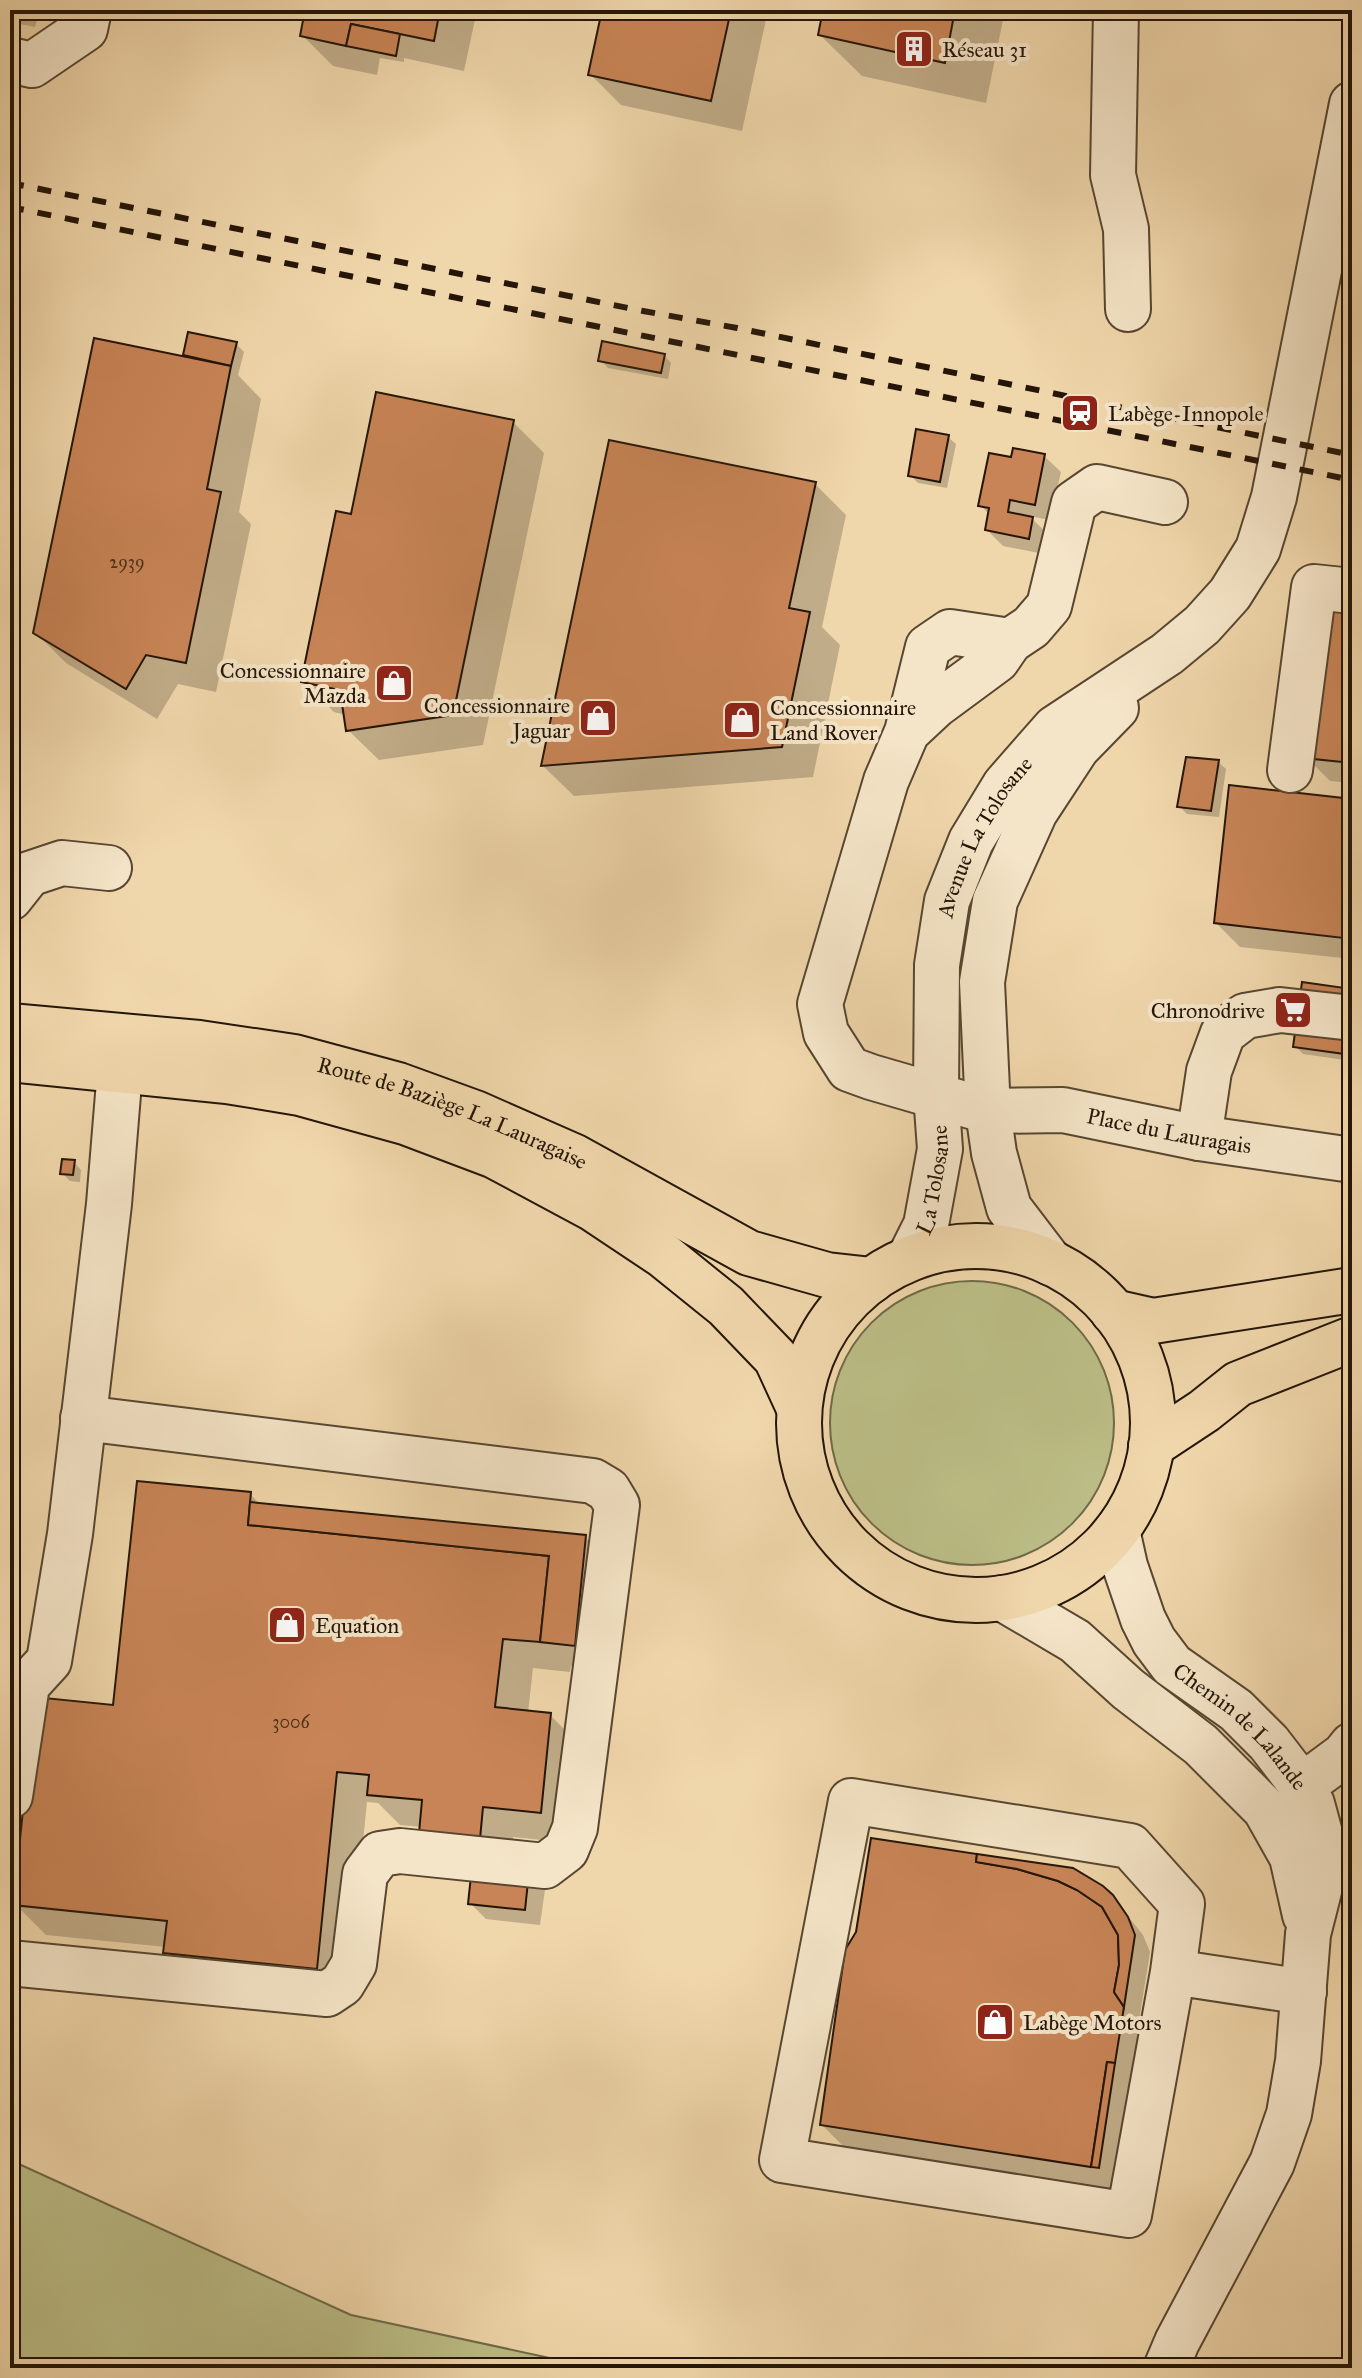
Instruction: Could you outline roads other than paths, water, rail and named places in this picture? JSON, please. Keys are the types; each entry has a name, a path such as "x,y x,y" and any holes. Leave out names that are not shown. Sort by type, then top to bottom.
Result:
{"main road":[{"name":"Route de Baziège La Lauragaise","path":"10,1026 199,1043 294,1057 398,1085 475,1113 575,1157 749,1253 827,1275 890,1270"},
{"name":"Route de Baziège La Lauragaise","path":"10,1059 227,1081 300,1093 405,1122 495,1156 592,1208 664,1256 726,1306 776,1358 799,1408"},
{"path":"980,1247 1016,1251 1051,1263 1085,1283 1113,1312 1133,1341 1146,1374 1152,1410 1151,1446 1145,1476 1133,1504 1117,1530 1094,1555 1066,1575 1035,1590 1002,1598 962,1600 923,1593 886,1577 854,1553 828,1522 809,1487 800,1448 799,1408 806,1370 822,1336 844,1305 890,1270 944,1249 980,1247"},
{"path":"1113,1312 1153,1321 1352,1290"},
{"path":"1151,1446 1238,1384 1352,1339"}],"street":[{"path":"10,60 32,65 85,29 89,10"},
{"path":"1116,10 1113,175 1126,229 1128,309"},
{"name":"Avenue La Tolosane","path":"936,1094 937,965 947,901 971,841 1005,785 1055,728 1167,654 1202,625 1230,594 1258,549 1274,497 1352,104"},
{"name":"Place du Lauragais","path":"1165,502 1097,487 1074,503 1049,606 1031,627 1010,641 997,660 936,705 907,732 886,781 820,1004 826,1033 849,1069 988,1111 1063,1110 1199,1138 1352,1160"},
{"path":"1290,770 1314,587 1352,591"},
{"name":"Avenue La Tolosane","path":"988,1111 982,982 995,901 1035,812 1077,748 1167,654"},
{"path":"10,898 29,874 62,863 109,868"},
{"path":"1199,1138 1209,1071 1223,1033 1245,1016 1280,1010 1352,1018"},
{"path":"10,1796 27,1685 49,1661 70,1534 109,1204 120,1070"},
{"name":"La Tolosane","path":"890,1270 926,1225 940,1149 936,1094"},
{"path":"988,1111 994,1153 1009,1208 1051,1263"},
{"path":"10,1963 327,1994 342,1984 354,1964 365,1874 380,1854 400,1851 545,1866 566,1850 575,1828 617,1505 608,1490 593,1481 83,1418"},
{"name":"Chemin de Lalande","path":"1117,1530 1125,1566 1143,1619 1154,1641 1172,1665 1236,1710 1324,1805 1321,1883 1308,1934 1298,2061 1289,2114 1272,2163 1166,2368"},
{"name":"Chemin de Lalande","path":"1002,1598 1075,1641 1128,1689 1201,1745 1265,1809 1292,1857 1302,1893 1308,1934"},
{"path":"1265,1809 1324,1805 1344,1755 1352,1745"},
{"path":"851,1801 1130,1846 1182,1904 1173,1972 1129,2215 782,2160 851,1801"},
{"path":"1173,1972 1304,1992"}],"railway":[{"path":"10,183 1352,455"},
{"path":"10,207 1352,480"}],"place":[{"name":"Réseau 31","path":"914,49"},
{"name":"Labège-Innopole","path":"1080,413"},
{"name":"Concessionnaire Mazda","path":"394,683"},
{"name":"Concessionnaire Jaguar","path":"598,718"},
{"name":"Concessionnaire Land Rover","path":"742,720"},
{"name":"Chronodrive","path":"1293,1010"},
{"name":"Equation","path":"287,1625"},
{"name":"Labège Motors","path":"995,2022"}]}
